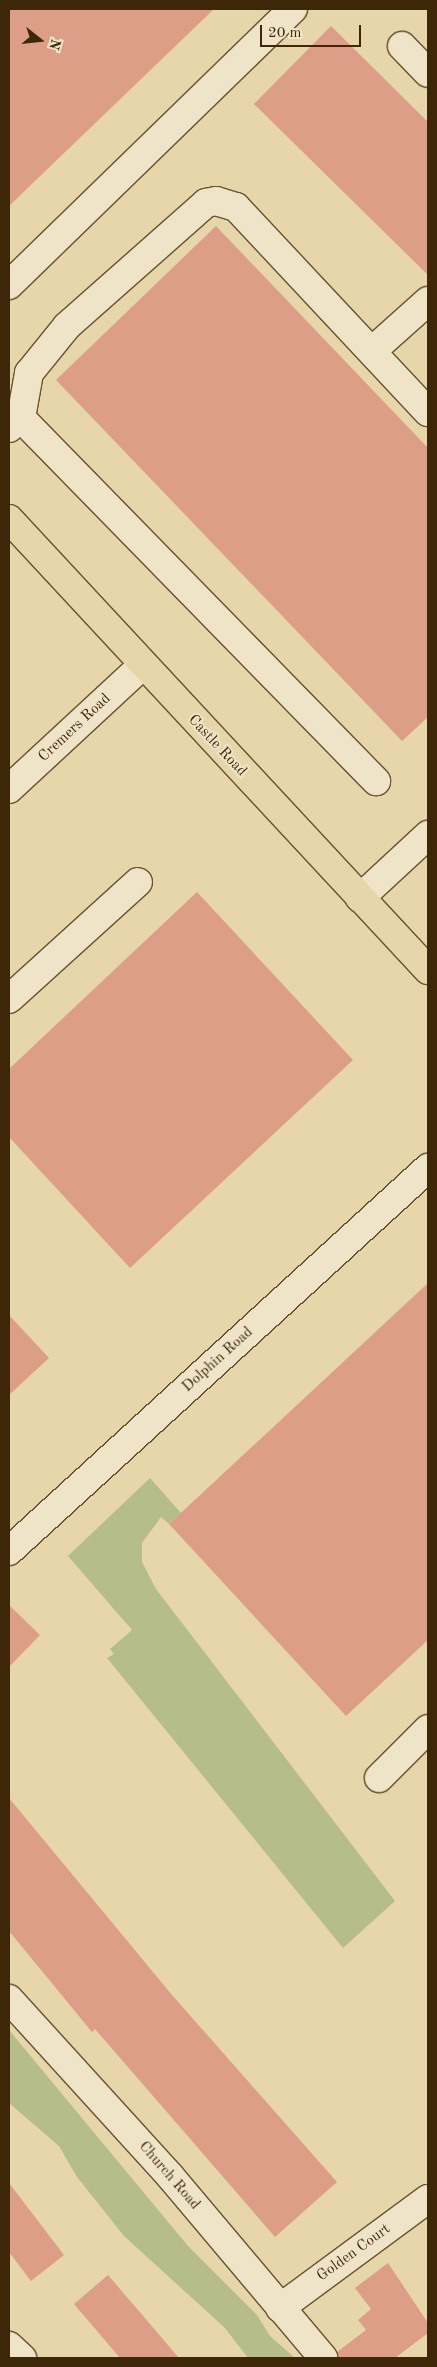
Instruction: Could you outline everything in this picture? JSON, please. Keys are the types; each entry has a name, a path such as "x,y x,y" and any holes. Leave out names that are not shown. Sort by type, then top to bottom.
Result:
{"main road":[{"name":"Castle Road","path":"9,519 142,666 428,970"}],"street":[{"path":"9,285 293,9"},
{"path":"402,46 428,73"},
{"path":"376,781 15,423 29,373 67,326 206,203 216,201 236,206 428,412"},
{"path":"372,351 428,301"},
{"name":"Cremers Road","path":"9,789 142,666"},
{"path":"360,898 428,835"},
{"path":"9,999 138,882"},
{"name":"Dolphin Road","path":"9,1551 428,1168"},
{"path":"379,1778 428,1729"},
{"name":"Church Road","path":"9,1999 170,2176 322,2358"},
{"name":"Golden Court","path":"280,2308 428,2199"},
{"path":"9,2346 22,2358"}],"green space":[{"path":"150,1478 181,1513 169,1524 161,1517 142,1543 142,1562 156,1589 395,1901 343,1948 107,1658 114,1654 110,1649 132,1630 68,1556"},
{"path":"9,2030 188,2246 257,2315 270,2336 295,2358 248,2358 225,2328 124,2236 77,2177 59,2146 9,2103"}],"building":[{"path":"9,9 214,9 9,206"},
{"path":"331,26 428,122 428,275 254,104"},
{"path":"216,226 428,448 428,717 402,741 56,380"},
{"path":"197,892 353,1060 130,1268 9,1137 9,1069"},
{"path":"428,1283 428,1640 346,1716 169,1524"},
{"path":"9,1315 49,1358 9,1395"},
{"path":"9,1605 40,1635 9,1667"},
{"path":"9,1798 172,1995 337,2182 275,2237 95,2029 92,2032 9,1931"},
{"path":"9,2183 64,2255 31,2281 9,2252"},
{"path":"388,2263 428,2323 428,2333 395,2358 338,2358 337,2352 366,2330 358,2320 371,2309 355,2288"},
{"path":"108,2275 179,2358 120,2358 74,2304"}]}
